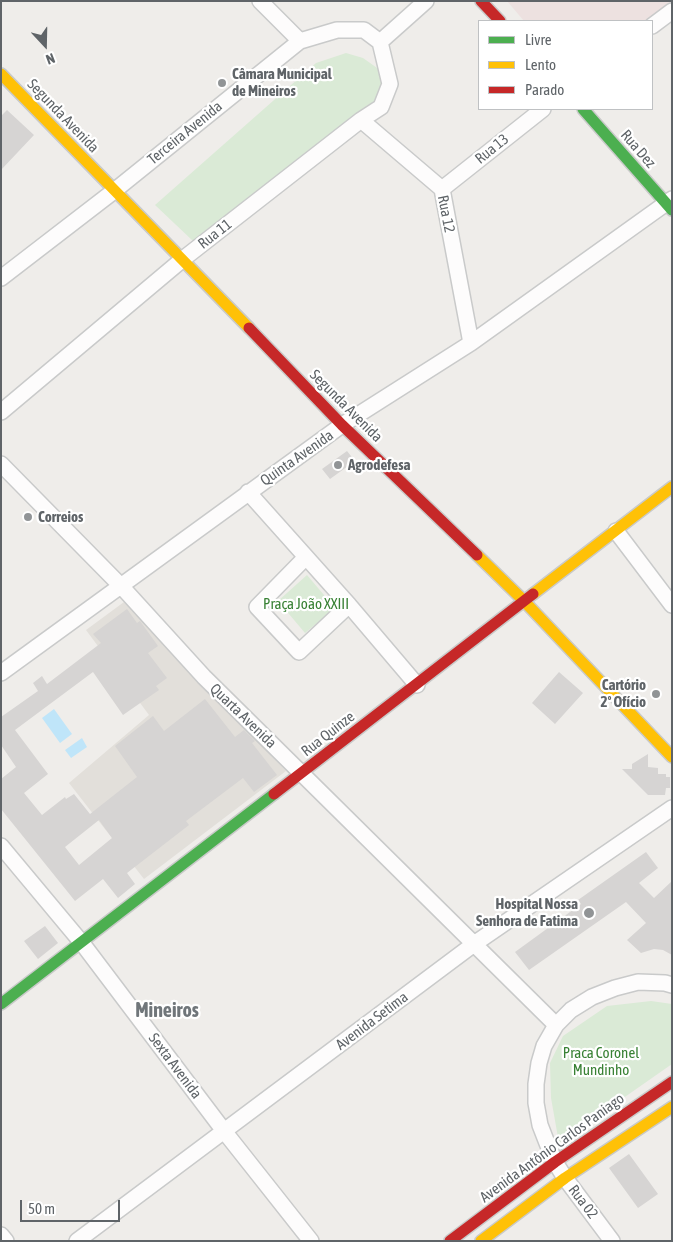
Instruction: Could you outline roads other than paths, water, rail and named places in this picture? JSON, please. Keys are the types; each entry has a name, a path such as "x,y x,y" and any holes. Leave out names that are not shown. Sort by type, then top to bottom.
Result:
{"street":[{"path":"260,1 300,41"},
{"path":"380,42 426,1"},
{"path":"481,1 499,20"},
{"path":"653,25 672,11"},
{"name":"Terceira Avenida","path":"1,278 300,41 337,30 364,30 380,42"},
{"name":"Rua 11","path":"1,412 183,259 361,120 381,107 390,84 380,42"},
{"name":"Segunda Avenida","path":"1,74 183,259 342,426 524,601 672,757"},
{"name":"Rua 13","path":"442,189 542,110"},
{"name":"Rua Dez","path":"583,110 670,204"},
{"name":"Rua 12","path":"361,120 442,189 471,343"},
{"name":"Quinta Avenida","path":"1,673 122,587 248,492 342,426 471,343 670,204"},
{"name":"Quarta Avenida","path":"1,464 122,587 204,677 556,1025"},
{"name":"Rua Quinze","path":"1,1004 672,488"},
{"path":"248,492 349,605 417,685"},
{"path":"616,531 672,605"},
{"path":"306,557 257,607 299,652 349,605"},
{"name":"Avenida Setima","path":"77,1241 474,944 672,808"},
{"name":"Sexta Avenida","path":"1,846 82,943 224,1131 311,1241"},
{"name":"Rua 02","path":"612,1241 555,1162 540,1125 536,1103 539,1063 544,1046 556,1025 571,1010 584,1001 615,988 638,982 672,985"},
{"name":"Avenida Antônio Carlos Paniago","path":"450,1241 555,1162 672,1082"},
{"path":"481,1241 565,1178 672,1107"},
{"path":"1,1235 6,1241"}],"water":[{"path":"54,709 72,734 60,743 42,718"},
{"path":"82,738 87,747 71,758 65,750"}],"place":[{"name":"Câmara Municipal de Mineiros","path":"222,83"},
{"name":"Agrodefesa","path":"338,465"},
{"name":"Correios","path":"28,517"},
{"name":"Cartório 2º Ofício","path":"656,694"},
{"name":"Hospital Nossa Senhora de Fatima","path":"589,913"}],"district":[{"name":"Mineiros","path":"167,1011"}],"park label":[{"name":"Praça João XXIII","path":"306,604"},
{"name":"Praca Coronel Mundinho","path":"601,1062"}]}
